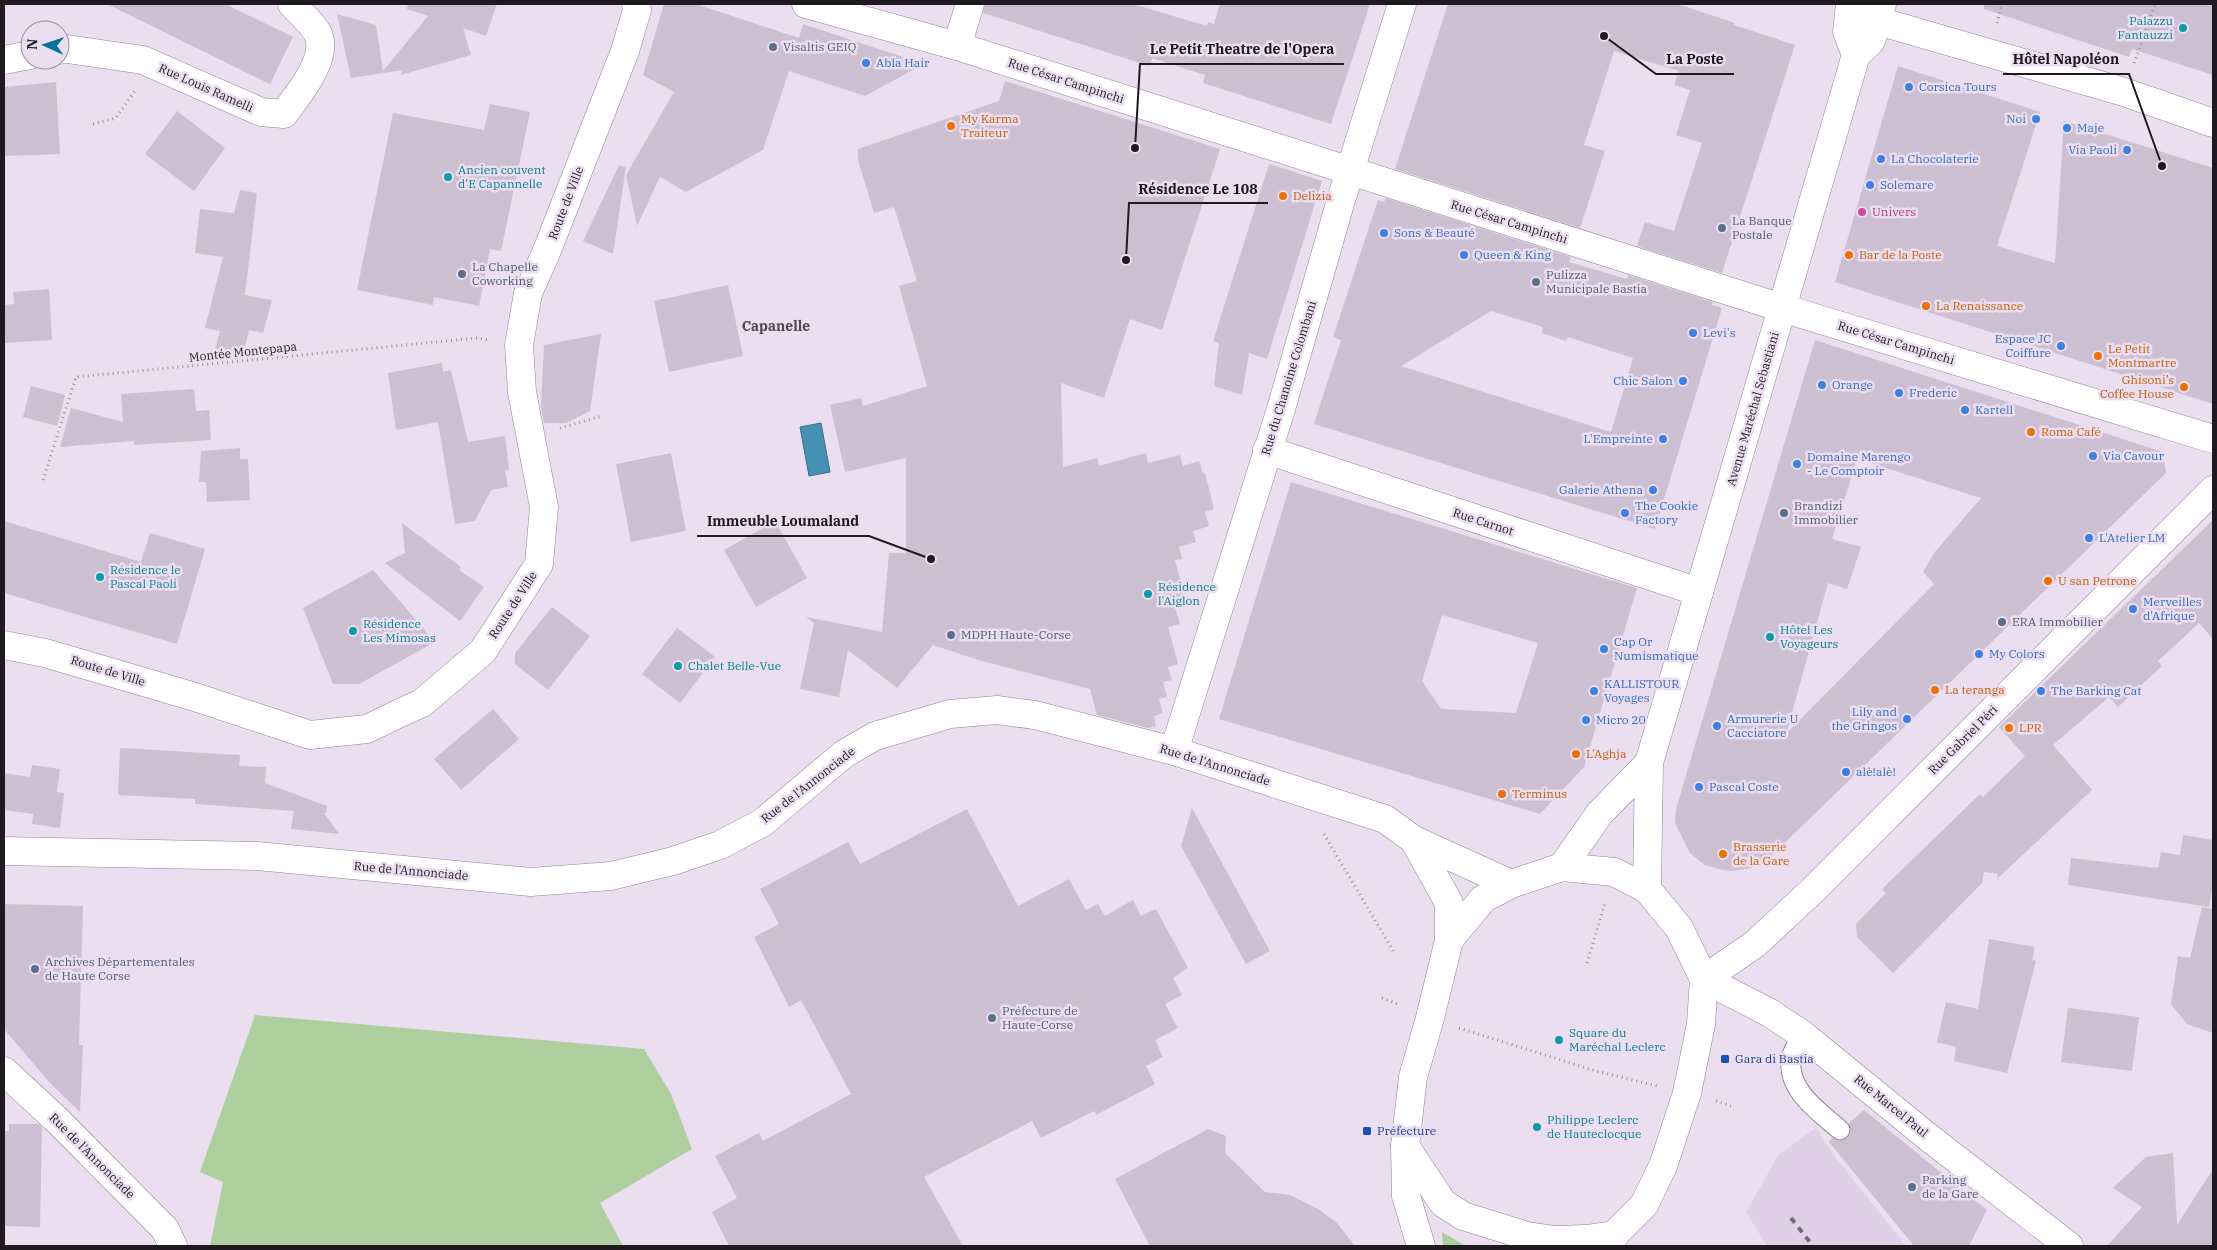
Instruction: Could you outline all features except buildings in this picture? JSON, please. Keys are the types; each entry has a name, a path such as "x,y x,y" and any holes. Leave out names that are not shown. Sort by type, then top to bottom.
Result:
{"street":[{"name":"Rue Louis Ramelli","path":"70,49 144,60 261,112 284,114 306,86 320,52 318,34 292,4"},
{"name":"Route de Ville","path":"4,645 45,653 195,697 310,734 367,729 422,703 483,651 539,564 544,507 522,392 519,345 528,293 546,253 625,51 637,10 636,4"},
{"name":"Rue César Campinchi","path":"806,4 957,46 1782,308 2213,439"},
{"path":"957,46 970,4"},
{"name":"Rue du Chanoine Colombani","path":"1174,751 1281,409 1350,172 1402,4"},
{"path":"1850,4 1847,32 1856,55"},
{"path":"1874,9 2213,123"},
{"name":"Avenue Maréchal Sebastiani","path":"1647,889 1649,762 1856,55 1872,41 1874,9"},
{"path":"4,60 20,58"},
{"name":"Rue Carnot","path":"1267,450 1699,592"},
{"name":"Rue Gabriel Péri","path":"1704,979 1755,944 1813,890 2213,490"},
{"name":"Rue de l'Annonciade","path":"4,851 257,856 531,882 611,876 674,861 720,845 762,822 844,754 875,736 950,714 997,710 1035,715 1174,751 1385,819 1414,840 1511,884"},
{"name":"Avenue Maréchal Sebastiani","path":"1562,867 1600,813 1649,762"},
{"name":"Rue de l'Annonciade","path":"1414,840 1449,903 1449,940"},
{"path":"1405,1146 1442,1203 1463,1216 1527,1236 1556,1240 1609,1240 1644,1206 1663,1166 1688,1093 1701,1024 1704,979 1679,928 1647,889 1614,872 1562,867 1511,884 1483,899 1449,940 1413,1077 1405,1146 1406,1196 1421,1246"},
{"name":"Rue Marcel Paul","path":"1704,979 1770,1013 1803,1035 1928,1137 2069,1246"},
{"name":"Rue de l'Annonciade","path":"4,1071 58,1121 165,1228 173,1246"}],"lane":[{"path":"1803,1035 1791,1058 1792,1076 1800,1093 1840,1130"}],"path":[{"path":"2124,92 2154,4"},
{"path":"93,124 116,118 141,83 144,60"},
{"name":"Montée Montepapa","path":"43,480 76,377 477,338 519,345"},
{"path":"555,429 602,416"},
{"path":"1304,793 1312,813 1396,954"},
{"path":"1382,998 1430,1018 1497,1041 1596,1071 1688,1093 1731,1106"}],"shaded area":[{"path":"1816,1128 1836,1158 1906,1246 1767,1246 1746,1212 1779,1154"}],"green space":[{"path":"255,1015 644,1049 671,1094 692,1149 600,1203 623,1246 210,1246 223,1182 200,1172"},
{"path":"1442,1232 1466,1246 1443,1246"}],"water":[{"path":"821,423 830,472 809,476 800,427"}],"railway":[{"path":"1791,1218 1813,1246"}],"place":[{"name":"Palazzu Fantauzzi","path":"2183,28"},
{"name":"La Poste","path":"1604,36"},
{"name":"Visaltis GEIQ","path":"773,47"},
{"name":"Abla Hair","path":"866,63"},
{"name":"Corsica Tours","path":"1909,87"},
{"name":"Noi","path":"2036,119"},
{"name":"My Karma Traiteur","path":"951,126"},
{"name":"Maje","path":"2067,128"},
{"name":"Le Petit Theatre de l'Opera","path":"1135,148"},
{"name":"Via Paoli","path":"2127,150"},
{"name":"La Chocolaterie","path":"1881,159"},
{"name":"Hôtel Napoléon","path":"2162,166"},
{"name":"Ancien couvent d'E Capannelle","path":"448,177"},
{"name":"Solemare","path":"1870,185"},
{"name":"Delizia","path":"1283,196"},
{"name":"Univers","path":"1862,212"},
{"name":"La Banque Postale","path":"1722,228"},
{"name":"Sons & Beauté","path":"1384,233"},
{"name":"Queen & King","path":"1464,255"},
{"name":"Bar de la Poste","path":"1849,255"},
{"name":"Résidence Le 108","path":"1126,260"},
{"name":"La Chapelle Coworking","path":"462,274"},
{"name":"Pulizza Municipale Bastia","path":"1536,282"},
{"name":"La Renaissance","path":"1926,306"},
{"name":"Levi's","path":"1693,333"},
{"name":"Espace JC Coiffure","path":"2061,346"},
{"name":"Le Petit Montmartre","path":"2098,356"},
{"name":"Chic Salon","path":"1683,381"},
{"name":"Orange","path":"1822,385"},
{"name":"Ghisoni’s Coffee House","path":"2184,387"},
{"name":"Frederic","path":"1899,393"},
{"name":"Kartell","path":"1965,410"},
{"name":"Roma Café","path":"2031,432"},
{"name":"L'Empreinte","path":"1663,439"},
{"name":"Via Cavour","path":"2093,456"},
{"name":"Domaine Marengo - Le Comptoir","path":"1797,464"},
{"name":"Galerie Athena","path":"1653,490"},
{"name":"The Cookie Factory","path":"1625,513"},
{"name":"Brandizi Immobilier","path":"1784,513"},
{"name":"L'Atelier LM","path":"2089,538"},
{"name":"Immeuble Loumaland","path":"931,559"},
{"name":"Résidence le Pascal Paoli","path":"100,577"},
{"name":"U san Petrone","path":"2048,581"},
{"name":"Résidence l'Aiglon","path":"1148,594"},
{"name":"Merveilles d'Afrique","path":"2133,609"},
{"name":"ERA Immobilier","path":"2002,622"},
{"name":"Résidence Les Mimosas","path":"353,631"},
{"name":"MDPH Haute-Corse","path":"951,635"},
{"name":"Hôtel Les Voyageurs","path":"1770,637"},
{"name":"Cap Or Numismatique","path":"1604,649"},
{"name":"My Colors","path":"1979,654"},
{"name":"Chalet Belle-Vue","path":"678,666"},
{"name":"La teranga","path":"1935,690"},
{"name":"KALLISTOUR Voyages","path":"1594,691"},
{"name":"The Barking Cat","path":"2041,691"},
{"name":"Lily and the Gringos","path":"1907,719"},
{"name":"Micro 20","path":"1586,720"},
{"name":"Armurerie U Cacciatore","path":"1717,726"},
{"name":"LPR","path":"2009,728"},
{"name":"L'Aghja","path":"1576,754"},
{"name":"alè!alè!","path":"1846,772"},
{"name":"Pascal Coste","path":"1699,787"},
{"name":"Terminus","path":"1502,794"},
{"name":"Brasserie de la Gare","path":"1723,854"},
{"name":"Archives Départementales de Haute Corse","path":"35,969"},
{"name":"Préfecture de Haute-Corse","path":"992,1018"},
{"name":"Square du Maréchal Leclerc","path":"1559,1040"},
{"name":"Gara di Bastia","path":"1725,1059"},
{"name":"Philippe Leclerc de Hauteclocque","path":"1537,1127"},
{"name":"Préfecture","path":"1367,1131"},
{"name":"Parking de la Gare","path":"1912,1187"}],"district":[{"name":"Capanelle","path":"776,326"}]}
